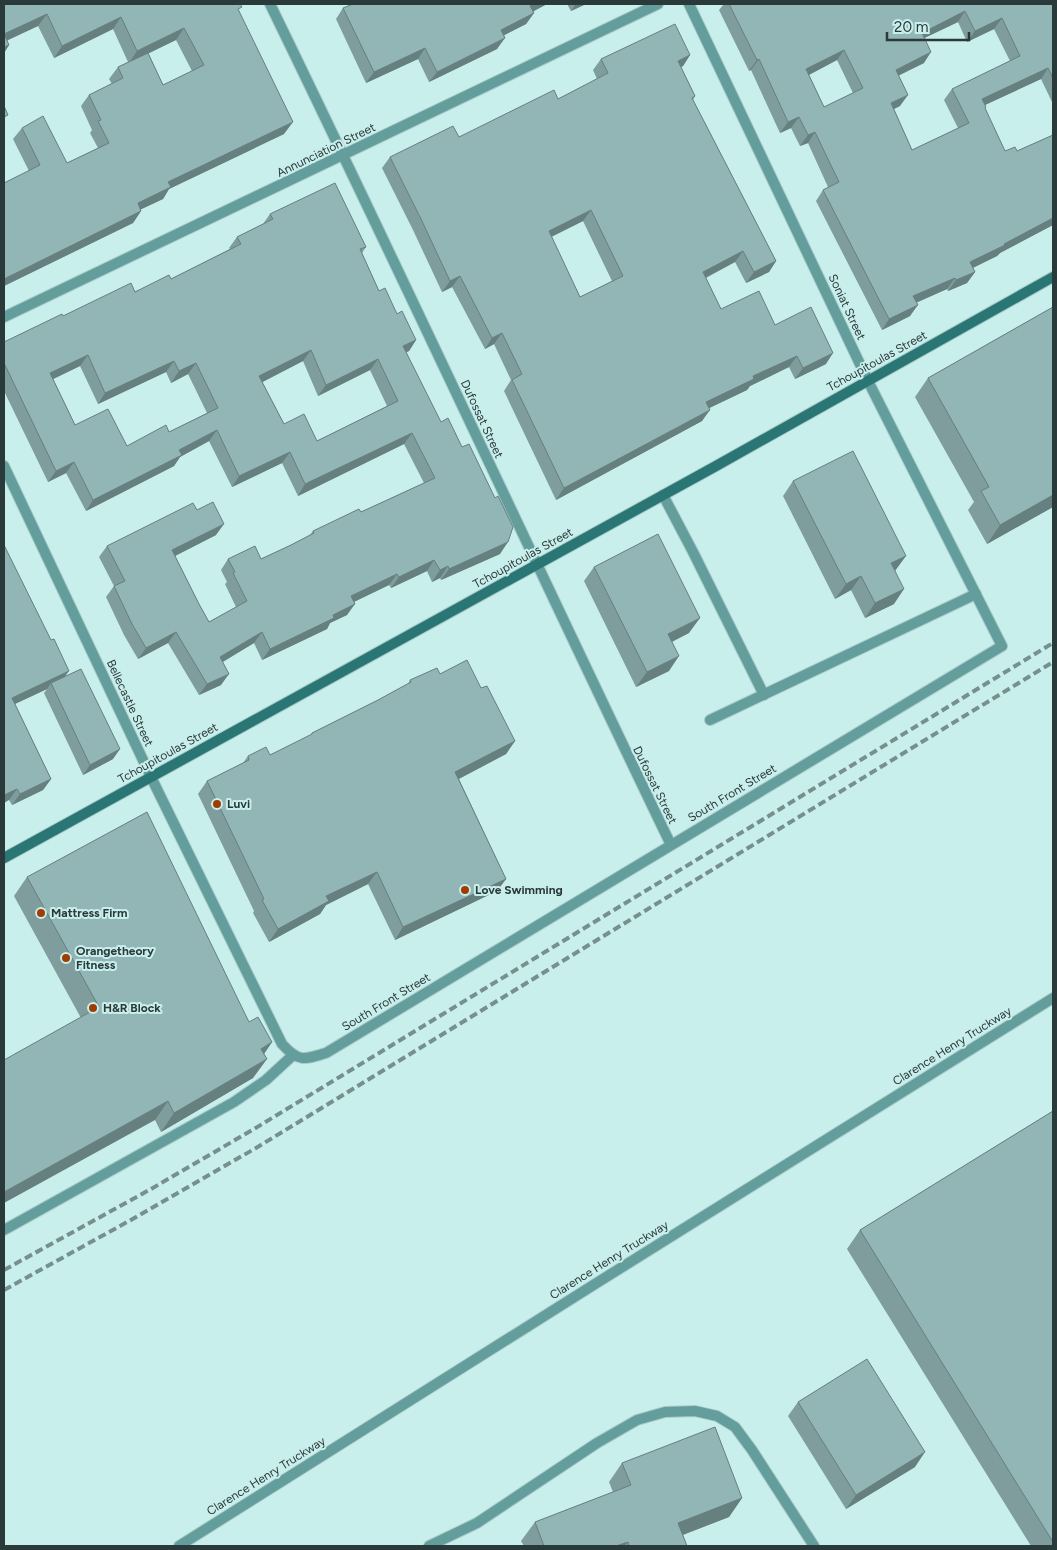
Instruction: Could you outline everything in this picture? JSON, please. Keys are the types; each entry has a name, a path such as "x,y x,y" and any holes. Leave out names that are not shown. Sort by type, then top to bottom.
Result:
{"street":[{"name":"Dufossat Street","path":"270,4 344,155 670,846"},
{"name":"Annunciation Street","path":"4,317 658,4"},
{"name":"Soniat Street","path":"690,4 868,381 1002,646"},
{"name":"Tchoupitoulas Street","path":"4,858 663,495 1053,277"},
{"name":"Bellecastle Street","path":"4,466 151,777 282,1044 292,1056"},
{"path":"663,495 694,552 764,695"},
{"path":"710,720 976,594"},
{"name":"South Front Street","path":"292,1056 307,1059 326,1053 1002,646"},
{"name":"Clarence Henry Truckway","path":"179,1546 1053,998"},
{"path":"4,1230 234,1102 266,1080 292,1056"},
{"path":"429,1546 477,1522 597,1443 637,1420 666,1412 695,1411 717,1416 735,1427 814,1546"}],"building":[{"path":"4,4 240,4 242,7 238,9 293,122 168,182 171,187 138,203 141,211 4,279 4,183 40,165 22,128 43,116 67,163 109,143 98,121 101,120 89,95 123,78 118,67 148,53 163,85 204,65 184,28 137,51 121,17 62,46 47,14 4,34"},
{"path":"353,4 534,4 530,6 534,13 501,30 505,38 437,72 425,48 374,72 343,8"},
{"path":"729,4 1053,4 1053,78 1048,68 982,99 1005,151 1015,147 1017,151 1053,135 1053,218 970,262 975,272 956,280 955,278 913,296 918,305 889,319 823,190 839,182 815,132 808,135 799,117 788,122 759,59 757,60","holes":["965,11 975,31 1002,18 1020,56 952,89 969,123 912,150 891,103 908,95 896,70 931,52 922,33","844,50 863,88 824,107 806,69"]},
{"path":"675,24 690,55 678,61 695,96 692,98 776,261 754,272 743,251 703,272 721,309 759,291 775,325 811,307 833,353 803,368 797,356 753,376 754,379 706,402 710,410 564,488 512,380 522,374 502,333 492,338 460,276 450,281 390,157 453,126 459,137 554,90 558,99 608,73 601,59","holes":["591,210 623,276 580,297 549,231"]},
{"path":"4,34 9,45 4,47"},
{"path":"4,106 8,115 4,117"},
{"path":"335,183 366,247 360,249 379,291 385,288 397,314 402,311 416,340 403,346 441,422 448,418 462,447 469,444 495,498 498,496 513,527 508,542 449,569 448,566 440,570 434,560 399,577 397,574 351,596 355,604 333,615 334,618 270,649 262,632 220,657 229,674 207,684 176,632 146,648 114,586 125,581 107,546 193,503 197,510 213,502 224,524 172,550 209,622 247,601 228,559 255,546 261,559 359,509 361,512 435,478 412,433 305,484 290,452 239,476 217,430 179,450 182,455 93,500 74,462 56,471 4,363 4,342 131,283 135,292 169,275 171,279 241,244 237,237 273,219 270,214","holes":["311,350 326,385 378,359 398,401 317,441 304,414 284,424 259,376","88,355 105,393 174,361 179,371 196,363 218,408 169,432 166,425 127,446 108,409 75,425 50,373"]},
{"path":"1053,307 1053,495 1000,525 981,491 989,487 928,378"},
{"path":"853,451 906,556 891,563 904,589 875,603 861,576 846,584 793,481"},
{"path":"658,534 700,618 668,634 679,656 647,672 594,567"},
{"path":"4,545 51,640 54,639 69,671 12,698 51,779 20,794 17,789 4,795"},
{"path":"467,660 481,688 487,686 515,741 455,772 506,879 403,927 377,872 326,896 329,901 278,929 262,900 264,899 207,781 249,760 248,756 266,747 270,755 378,700 411,682 410,680 437,668 440,674"},
{"path":"81,669 120,749 90,765 51,683"},
{"path":"147,812 249,1022 258,1017 272,1042 261,1049 267,1059 174,1113 168,1101 4,1192 4,1060 99,1007 27,877"},
{"path":"1053,1111 1053,1542 860,1230"},
{"path":"867,1359 925,1452 856,1495 798,1402"},
{"path":"715,1427 742,1498 678,1523 687,1546 629,1546 628,1542 616,1546 544,1546 535,1522 631,1485 622,1463"}],"railway":[{"path":"4,1270 151,1189 254,1129 1053,643"},
{"path":"4,1290 256,1148 1053,662"}],"place":[{"name":"Luvi","path":"217,804"},
{"name":"Love Swimming","path":"465,890"},
{"name":"Mattress Firm","path":"41,913"},
{"name":"Orangetheory Fitness","path":"66,958"},
{"name":"H&R Block","path":"93,1008"}]}
